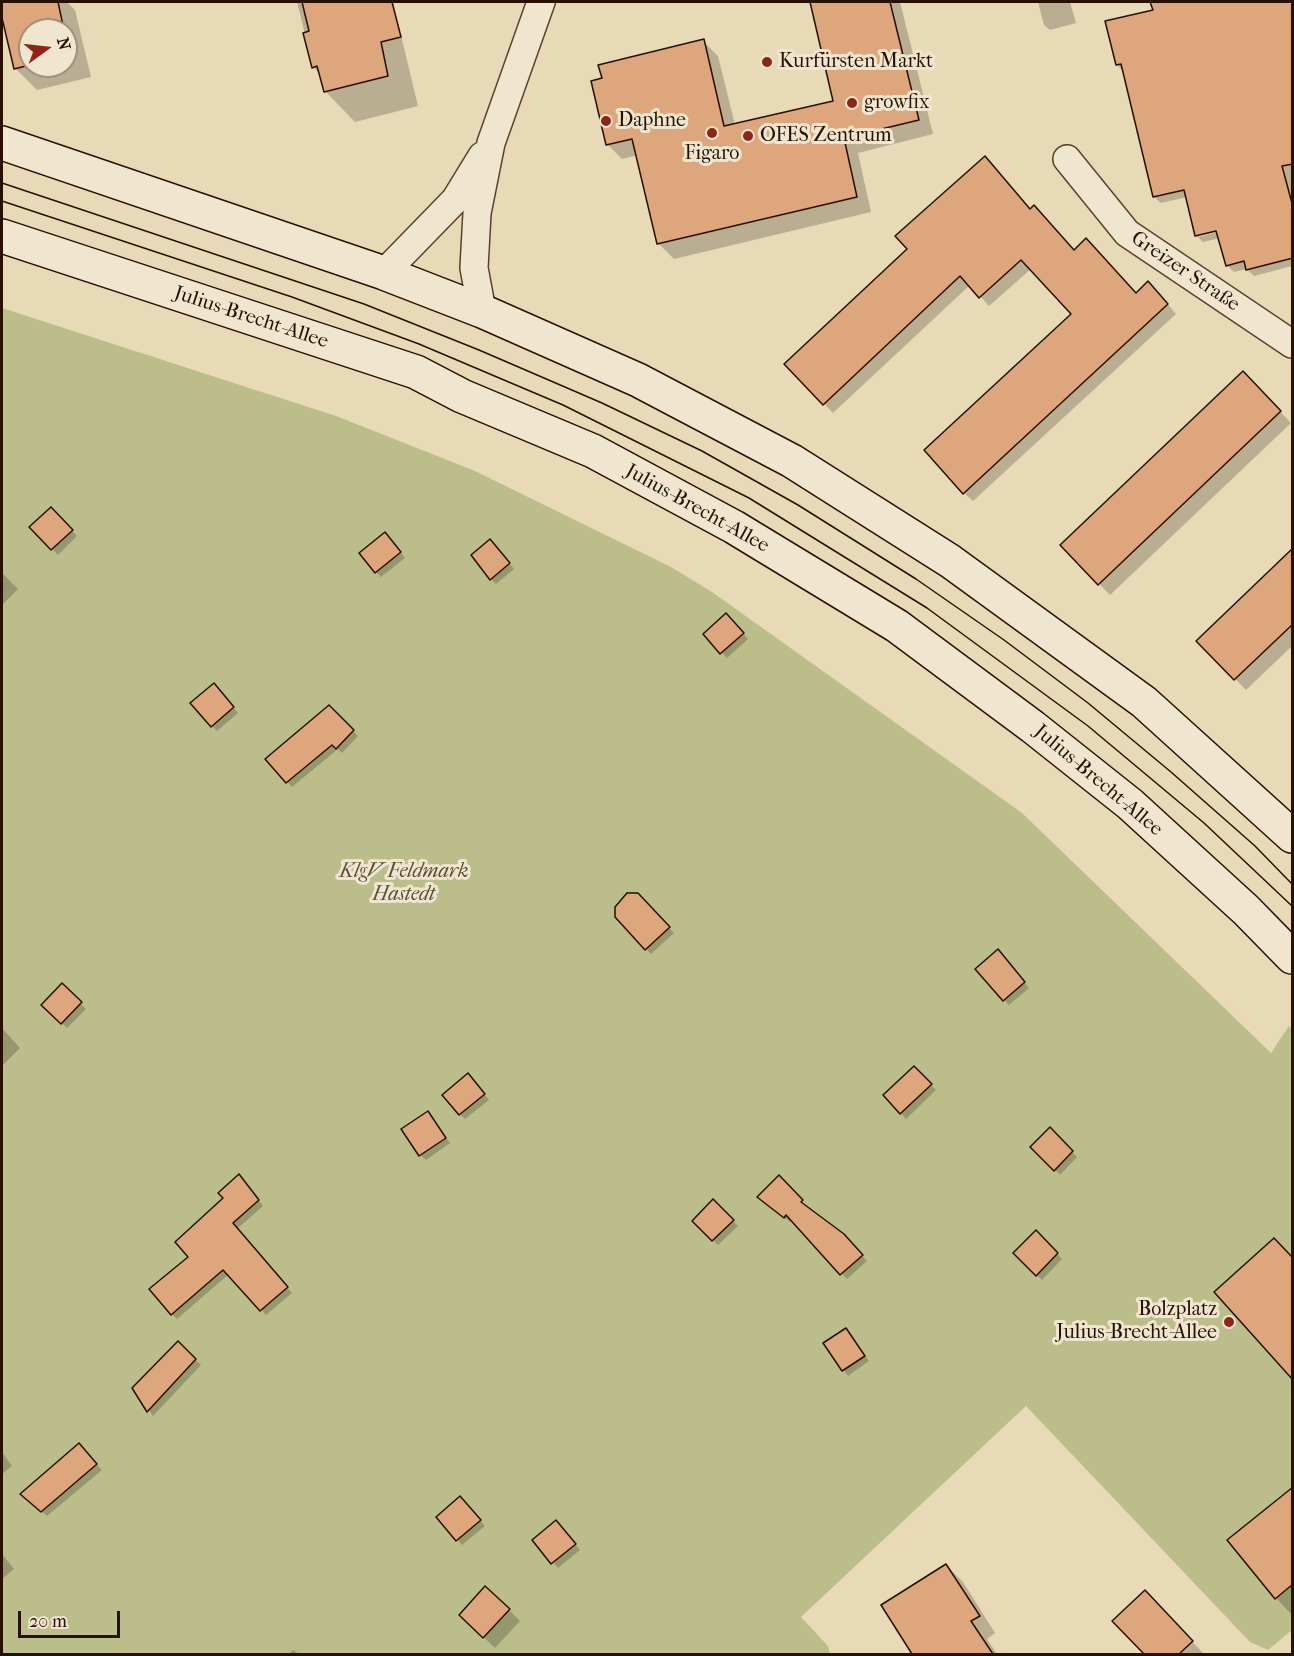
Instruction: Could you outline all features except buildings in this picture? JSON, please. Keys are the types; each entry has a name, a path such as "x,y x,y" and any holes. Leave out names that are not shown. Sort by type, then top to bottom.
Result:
{"main road":[{"path":"2,143 384,273 482,311 638,380 792,461 950,561 1144,702 1293,836"},
{"name":"Julius-Brecht-Allee","path":"2,236 416,372 462,396 593,451 746,534 897,626 1033,727 1130,804 1246,910 1293,957"}],"street":[{"path":"482,311 474,268 477,213 491,143 541,2"},
{"path":"384,273 455,200 491,143"},
{"name":"Greizer Straße","path":"1067,159 1127,233 1293,344"}],"green space":[{"name":"KlgV Feldmark Hastedt","path":"2,308 336,416 475,471 671,567 712,592 1022,813 1271,1053 1289,1026 1292,1030 1292,1630 1268,1650 1250,1642 1026,1406 801,1617 828,1646 830,1654 2,1654"}],"tram line":[{"path":"2,183 364,304 602,403 702,451 798,505 916,579 1004,640 1088,703 1171,772 1255,846 1292,884"},
{"path":"2,201 292,297 419,344 563,405 749,498 927,608 1088,726 1204,823 1292,906"}],"place":[{"name":"Kurfürsten Markt","path":"767,62"},
{"name":"growfix","path":"852,103"},
{"name":"Daphne","path":"606,121"},
{"name":"Figaro","path":"712,133"},
{"name":"OFES Zentrum","path":"748,136"},
{"name":"Bolzplatz Julius-Brecht-Allee","path":"1229,1322"}]}
